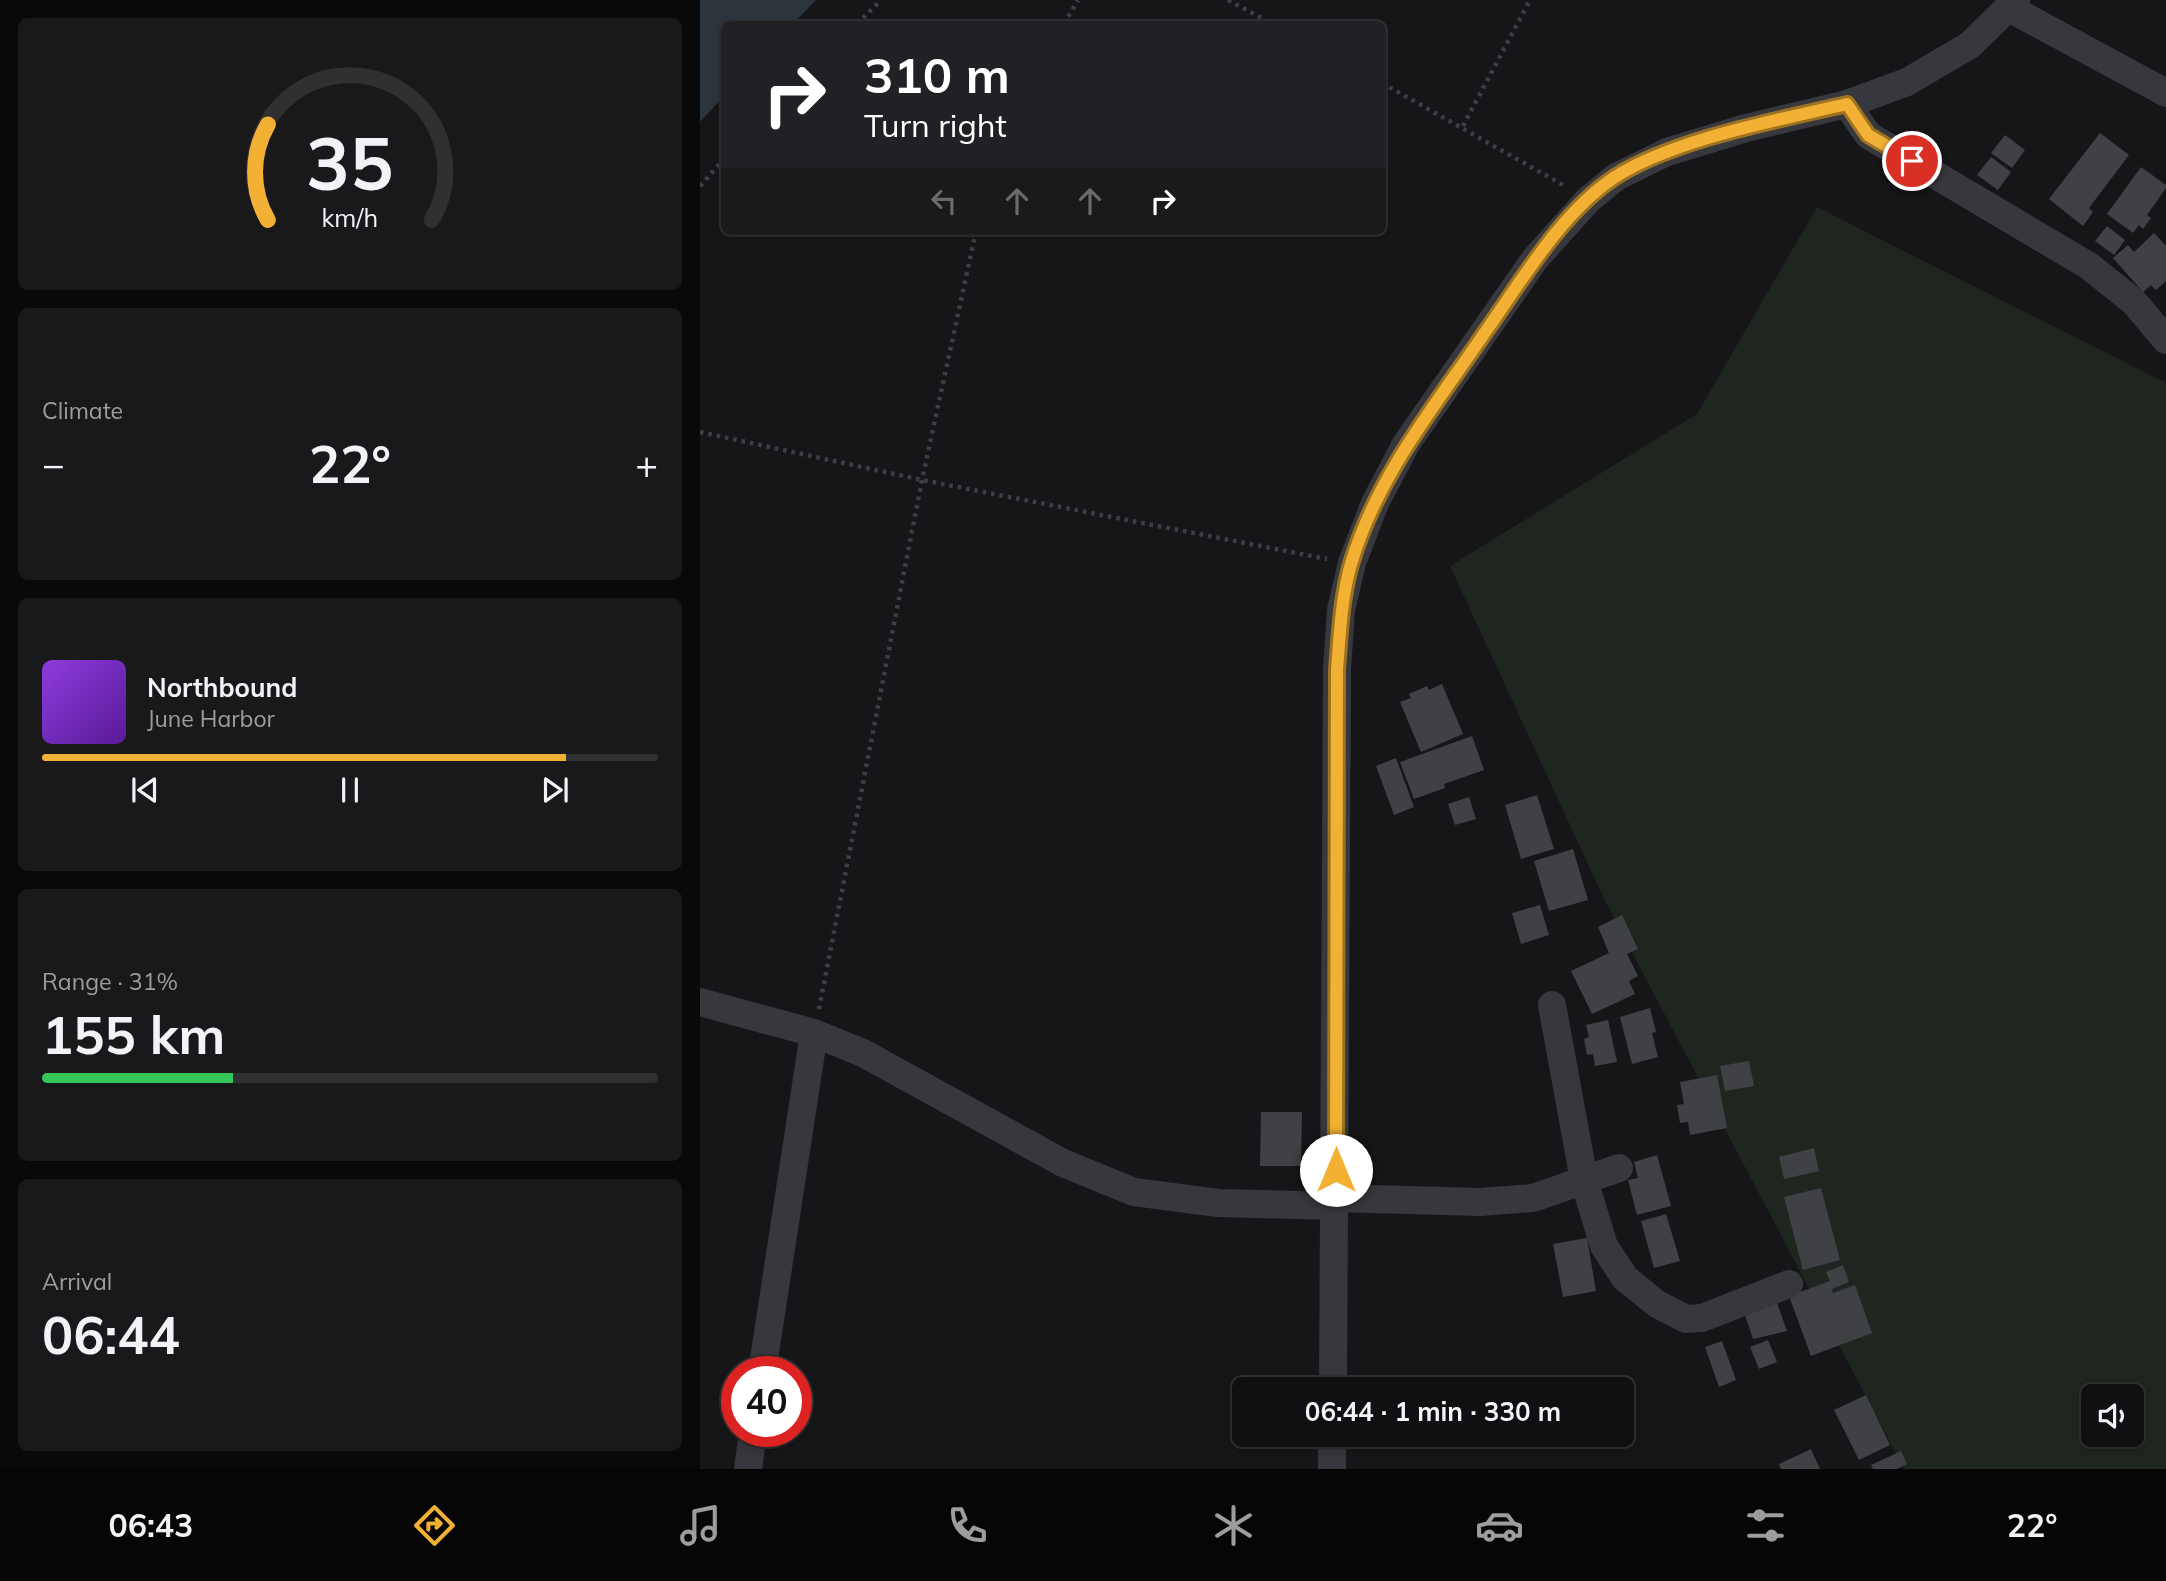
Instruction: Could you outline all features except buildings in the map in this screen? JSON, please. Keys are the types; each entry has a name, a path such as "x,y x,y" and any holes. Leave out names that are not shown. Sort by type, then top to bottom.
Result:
{"street":[{"path":"1333,1377 1337,669 1341,610 1352,564 1375,503 1406,444 1535,259 1588,200 1616,177 1667,152 1746,128 1847,104 1907,82 1970,45 2013,4 2166,93"},
{"path":"1847,104 1868,135 2089,266 2134,302 2166,340"},
{"path":"700,1002 814,1033 863,1053 1063,1163 1134,1192 1218,1203 1493,1201 1533,1198 1619,1168"},
{"path":"1552,1005 1584,1180 1604,1246 1625,1278 1657,1304 1686,1319 1702,1318 1789,1284"},
{"path":"764,1356 814,1033"},
{"path":"748,1469 751,1447"},
{"path":"1332,1447 1332,1469"}],"path":[{"path":"860,21 881,0"},
{"path":"1066,21 1078,0"},
{"path":"1228,0 1267,21"},
{"path":"1463,126 1530,0"},
{"path":"1386,85 1463,126 1588,200"},
{"path":"700,186 721,162"},
{"path":"814,1033 922,480 975,235"},
{"path":"700,432 922,480 1352,564"}],"shaded area":[{"path":"705,0 816,0 796,21 721,21 721,99 700,122 700,5"},
{"path":"1817,207 2166,383 2166,1469 1904,1469 1604,899 1450,566 1697,414"}],"route":[{"path":"1336,1170 1337,669 1341,610 1352,564 1375,503 1406,444 1535,259 1588,200 1616,177 1667,152 1746,128 1847,104 1868,135 1912,161"}]}
